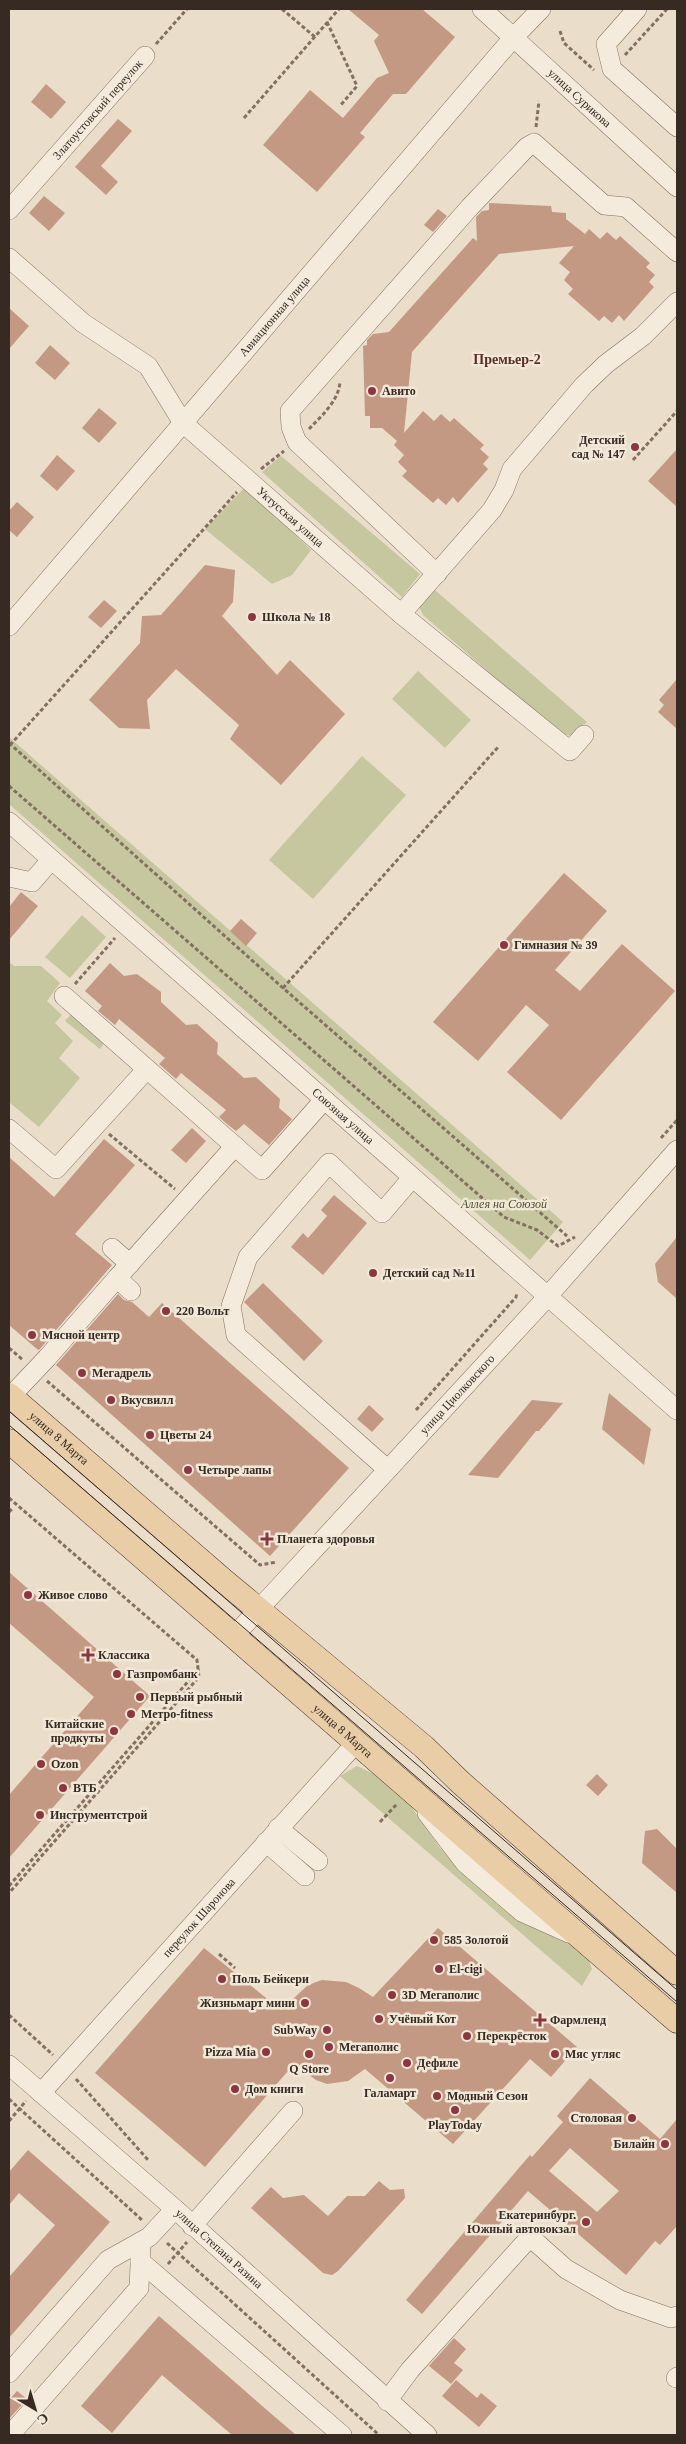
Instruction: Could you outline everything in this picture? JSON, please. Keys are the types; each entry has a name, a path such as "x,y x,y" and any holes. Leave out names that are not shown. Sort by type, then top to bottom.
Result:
{"main road":[{"name":"улица 8 Марта","path":"10,1396 424,1747 460,1782 671,1962"},
{"name":"улица 8 Марта","path":"9,1441 677,2021"}],"street":[{"name":"улица Сурикова","path":"482,9 677,187"},
{"name":"Авиационная улица","path":"9,626 513,38 541,9"},
{"path":"637,9 606,44 612,69 677,127"},
{"name":"Златоустовский переулок","path":"9,210 145,56"},
{"path":"437,574 297,442 291,427 290,411 470,207 534,142 540,145 604,205 626,207 677,252"},
{"name":"Уктусская улица","path":"11,264 83,323 148,366 183,423 401,614 570,751 584,735"},
{"path":"401,614 492,510 504,490 512,469 584,385 606,364 643,336 677,302"},
{"name":"Союзная улица","path":"9,822 677,1410"},
{"path":"9,877 30,890 51,860"},
{"path":"64,996 105,1030 146,1070 262,1170 324,1100"},
{"path":"9,1129 56,1169 146,1070"},
{"path":"10,1396 235,1146"},
{"name":"улица Циолковского","path":"234,1636 548,1296 671,1171 677,1150"},
{"path":"387,1469 236,1335 231,1306 248,1257 329,1164 382,1213 412,1178"},
{"path":"112,1248 130,1264"},
{"path":"117,1278 131,1291"},
{"name":"переулок Шаронова","path":"36,2095 356,1743"},
{"path":"272,1834 318,1861"},
{"path":"272,1834 305,1876"},
{"name":"улица Степана Разина","path":"9,2065 36,2095 175,2209 428,2435"},
{"path":"192,2226 293,2110"},
{"path":"9,2373 108,2260 148,2237 175,2209"},
{"path":"10,2435 139,2288 140,2261 148,2237"},
{"path":"388,2401 410,2370 530,2237 566,2269 620,2300 671,2318 677,2316"},
{"path":"140,2261 342,2435"}],"path":[{"name":"Златоустовский переулок","path":"145,56 187,9"},
{"path":"282,9 315,36"},
{"path":"244,118 338,9"},
{"path":"612,69 667,9"},
{"path":"327,22 357,86 340,106"},
{"path":"633,460 677,411"},
{"path":"297,442 248,479 10,744 283,988 567,1236"},
{"path":"283,988 499,746"},
{"path":"9,786 504,1217 536,1230 558,1246"},
{"path":"64,996 119,934"},
{"path":"413,1414 516,1297 517,1288"},
{"path":"9,1348 260,1565 276,1563 282,1556"},
{"path":"9,1498 197,1660 199,1668 199,1677 9,1893"},
{"path":"9,1512 13,1508"},
{"path":"9,1886 199,1668"},
{"path":"219,1954 235,1968"},
{"path":"9,2121 19,2109 36,2095"},
{"path":"9,2099 148,2237 379,2435"}],"green space":[{"path":"281,456 420,574 402,597 262,472"},
{"path":"245,487 311,550 292,575 272,584 205,529"},
{"path":"435,590 587,722 571,736 558,732 423,615 419,607"},
{"path":"418,671 471,720 445,748 392,699"},
{"name":"Аллея на Союзой","path":"9,737 563,1222 530,1260 9,804"},
{"path":"362,756 406,795 313,899 269,860"},
{"path":"82,915 106,937 70,978 45,957"},
{"path":"9,962 14,966 41,966 60,983 47,1001 62,1015 55,1023 73,1041 59,1058 80,1078 39,1127 9,1102"},
{"path":"75,1010 107,1039 100,1049 65,1021"},
{"path":"357,1766 372,1773 408,1802 440,1848 524,1923 584,1948 592,1969 582,1986 340,1776"}],"building":[{"path":"348,9 422,9 455,37 406,94 393,94 360,133 365,137 317,192 263,145 310,90 343,118 377,78 389,73 374,41 379,35"},
{"path":"46,84 66,102 51,119 31,102"},
{"path":"118,119 132,131 101,166 118,182 106,195 75,167"},
{"path":"44,196 65,213 49,231 29,213"},
{"path":"489,203 551,206 552,212 566,213 566,219 585,234 589,229 600,239 607,232 616,240 620,236 650,263 646,267 655,275 649,282 654,287 624,321 619,315 612,323 604,316 599,321 568,294 573,289 564,280 570,272 559,263 574,246 499,254 412,352 404,433 423,411 434,421 441,414 450,422 454,418 484,445 480,449 489,457 483,464 488,469 458,503 453,497 446,505 438,498 433,503 402,476 407,471 398,462 404,455 394,445 397,441 382,428 370,428 370,416 365,416 363,346 367,345 367,340 373,334 389,332 473,238 477,241 476,217 482,211 489,210"},
{"path":"438,209 447,216 433,232 424,225"},
{"path":"9,308 29,326 9,349"},
{"path":"50,345 70,363 55,380 35,363"},
{"path":"99,408 117,423 99,443 82,428"},
{"path":"677,449 677,507 648,481"},
{"path":"57,455 75,471 57,491 40,476"},
{"path":"17,502 34,517 17,537 9,530 9,511"},
{"path":"205,565 235,570 233,602 222,616 277,675 290,660 345,714 281,785 230,739 239,725 176,669 147,700 150,729 119,728 89,700 140,643 142,616 161,615"},
{"path":"104,600 117,611 101,628 88,617"},
{"path":"677,679 677,729 658,712 664,705 659,700"},
{"path":"564,873 607,911 555,970 580,991 622,944 675,991 561,1120 507,1072 549,1025 526,1005 478,1061 433,1022"},
{"path":"21,892 38,906 9,940 9,907"},
{"path":"241,919 257,933 246,946 230,931"},
{"path":"110,963 124,976 137,974 161,992 161,1002 186,1025 197,1024 218,1043 217,1054 244,1078 256,1077 280,1099 279,1108 292,1119 269,1145 244,1124 236,1131 227,1124 219,1117 226,1110 181,1073 176,1079 159,1064 165,1058 119,1019 115,1025 98,1011 102,1006 85,991"},
{"path":"192,1128 206,1141 186,1163 171,1150"},
{"path":"104,1139 135,1165 75,1234 112,1265 39,1350 9,1325 9,1157 54,1197"},
{"path":"334,1195 367,1223 323,1275 291,1247 303,1233 308,1238 327,1216 321,1210"},
{"path":"677,1237 677,1299 658,1282 655,1264"},
{"path":"263,1283 323,1341 304,1361 244,1302"},
{"path":"118,1294 124,1300 132,1302 149,1317 162,1303 349,1468 270,1556 56,1365"},
{"path":"609,1393 651,1429 644,1465 602,1429"},
{"path":"532,1400 563,1403 539,1431 536,1431 498,1478 468,1475"},
{"path":"369,1405 384,1419 372,1432 357,1419"},
{"path":"9,1572 150,1696 9,1858 9,1795 94,1697 9,1623"},
{"path":"597,1774 608,1785 598,1796 586,1785"},
{"path":"657,1829 677,1849 677,1893 642,1863 645,1831"},
{"name":"Мегаполис","path":"438,1928 577,2047 551,2077 530,2059 453,2144 365,2069 348,2081 327,2084 316,2080 294,2064 205,2167 95,2073 204,1948 281,2010 308,1985 322,1980 346,1982 373,1997"},
{"path":"590,2078 660,2139 677,2119 677,2226 660,2245 655,2241 626,2275 528,2191 422,2314 406,2300 530,2155 532,2157 563,2122 557,2116","holes":["570,2148 619,2191 597,2212 549,2171"]},
{"path":"28,2150 110,2222 9,2338 9,2277 55,2225 19,2193 9,2205 9,2172"},
{"path":"379,2181 390,2190 404,2189 405,2198 338,2271 332,2275 323,2273 251,2208 271,2187 283,2198 304,2195 328,2216 347,2196 365,2196"},
{"path":"159,2316 296,2435 232,2435 162,2375 112,2433 81,2406"},
{"path":"454,2338 466,2349 454,2363 463,2370 451,2384 429,2366"},
{"path":"456,2380 477,2398 481,2393 497,2406 479,2427 442,2396"},
{"path":"17,2391 27,2399 9,2419 9,2400"}],"tram line":[{"path":"9,1411 677,1990"},
{"path":"9,1425 677,2002"}],"place":[{"name":"Авито","path":"372,391"},
{"name":"Детский сад № 147","path":"635,447"},
{"name":"Школа № 18","path":"252,617"},
{"name":"Гимназия № 39","path":"504,945"},
{"name":"Детский сад №11","path":"373,1273"},
{"name":"220 Вольт","path":"166,1311"},
{"name":"Мясной центр","path":"32,1335"},
{"name":"Мегадрель","path":"82,1373"},
{"name":"Вкусвилл","path":"111,1400"},
{"name":"Цветы 24","path":"150,1435"},
{"name":"Четыре лапы","path":"188,1470"},
{"name":"Планета здоровья","path":"267,1539"},
{"name":"Живое слово","path":"28,1595"},
{"name":"Классика","path":"88,1655"},
{"name":"Газпромбанк","path":"117,1674"},
{"name":"Первый рыбный","path":"140,1697"},
{"name":"Метро-fitness","path":"131,1714"},
{"name":"Китайские продкуты","path":"114,1731"},
{"name":"Ozon","path":"41,1764"},
{"name":"ВТБ","path":"63,1788"},
{"name":"Инструментстрой","path":"40,1815"},
{"name":"585 Золотой","path":"434,1940"},
{"name":"El-cigi","path":"439,1969"},
{"name":"Поль Бейкери","path":"222,1979"},
{"name":"3D Мегаполис","path":"392,1995"},
{"name":"Жизньмарт мини","path":"305,2003"},
{"name":"Учёный Кот","path":"379,2019"},
{"name":"Фармленд","path":"540,2020"},
{"name":"SubWay","path":"327,2030"},
{"name":"Перекрёсток","path":"467,2036"},
{"name":"Мегаполис","path":"329,2047"},
{"name":"Pizza Mia","path":"266,2052"},
{"name":"Q Store","path":"309,2054"},
{"name":"Мяс угляс","path":"555,2054"},
{"name":"Дефиле","path":"407,2063"},
{"name":"Галамарт","path":"390,2078"},
{"name":"Дом книги","path":"235,2089"},
{"name":"Модный Сезон","path":"437,2096"},
{"name":"PlayToday","path":"455,2110"},
{"name":"Столовая","path":"632,2118"},
{"name":"Билайн","path":"665,2144"},
{"name":"Екатеринбург. Южный автовокзал","path":"586,2222"}],"district":[{"name":"Премьер-2","path":"507,359"}]}
